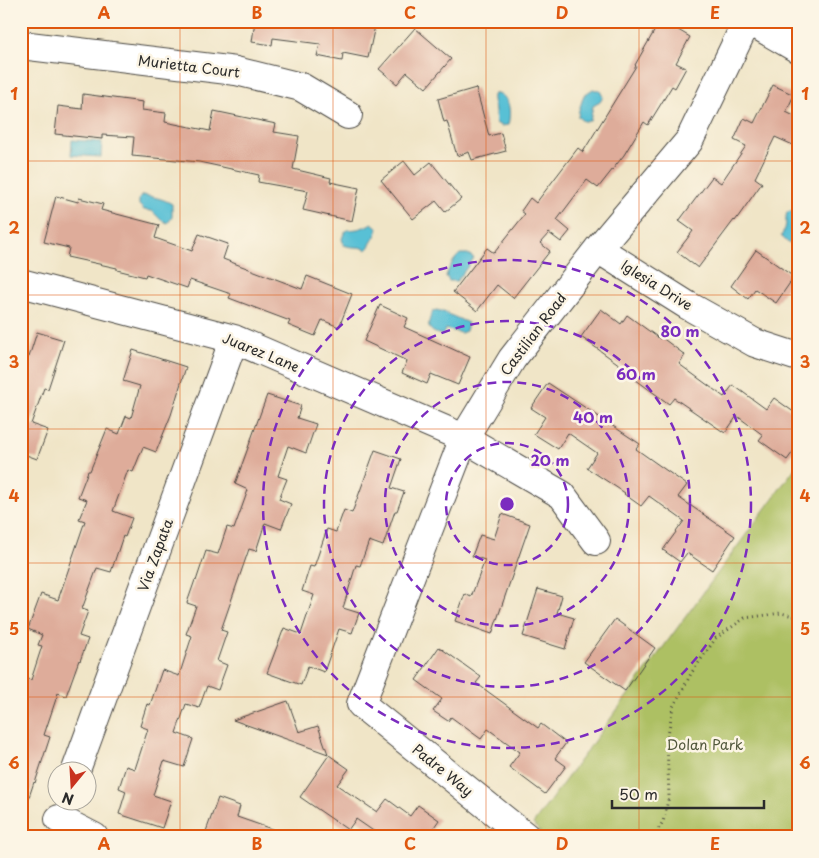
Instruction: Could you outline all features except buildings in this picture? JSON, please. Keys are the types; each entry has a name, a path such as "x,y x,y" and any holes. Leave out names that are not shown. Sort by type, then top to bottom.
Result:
{"street":[{"path":"748,21 798,49"},
{"name":"Castilian Road","path":"361,704 464,438 512,359 598,249 689,141 748,21"},
{"name":"Murietta Court","path":"21,45 236,71 301,87 348,115"},
{"name":"Iglesia Drive","path":"598,249 687,305 755,344 798,357"},
{"name":"Juarez Lane","path":"21,282 234,339 464,438 562,495 596,541"},
{"name":"Via Zapata","path":"80,760 234,339"},
{"name":"Padre Way","path":"361,704 526,837"},
{"path":"59,819 94,837"}],"path":[{"path":"653,837 663,822 669,796 667,740 673,707 692,672 716,638 746,618 781,613 798,617"}],"green space":[{"name":"Dolan Park","path":"798,464 798,837 545,837 533,824"}],"water":[{"path":"593,89 600,91 603,97 600,102 593,106 590,121 583,121 578,117 579,110 584,95"},
{"path":"497,93 503,96 508,103 508,125 501,126 496,123 493,95"},
{"path":"72,140 102,142 101,157 71,155"},
{"path":"142,195 161,199 172,204 172,217 168,223 161,220 152,211 144,210 139,205 139,199"},
{"path":"791,211 798,214 798,237 789,244 781,236 786,226 787,212"},
{"path":"372,223 378,228 367,250 344,245 342,239 347,230 362,228"},
{"path":"460,254 468,254 474,258 457,281 449,281 446,276 447,273 453,261"},
{"path":"437,310 468,323 466,331 461,333 446,329 442,335 430,329 429,320 433,311"}]}
